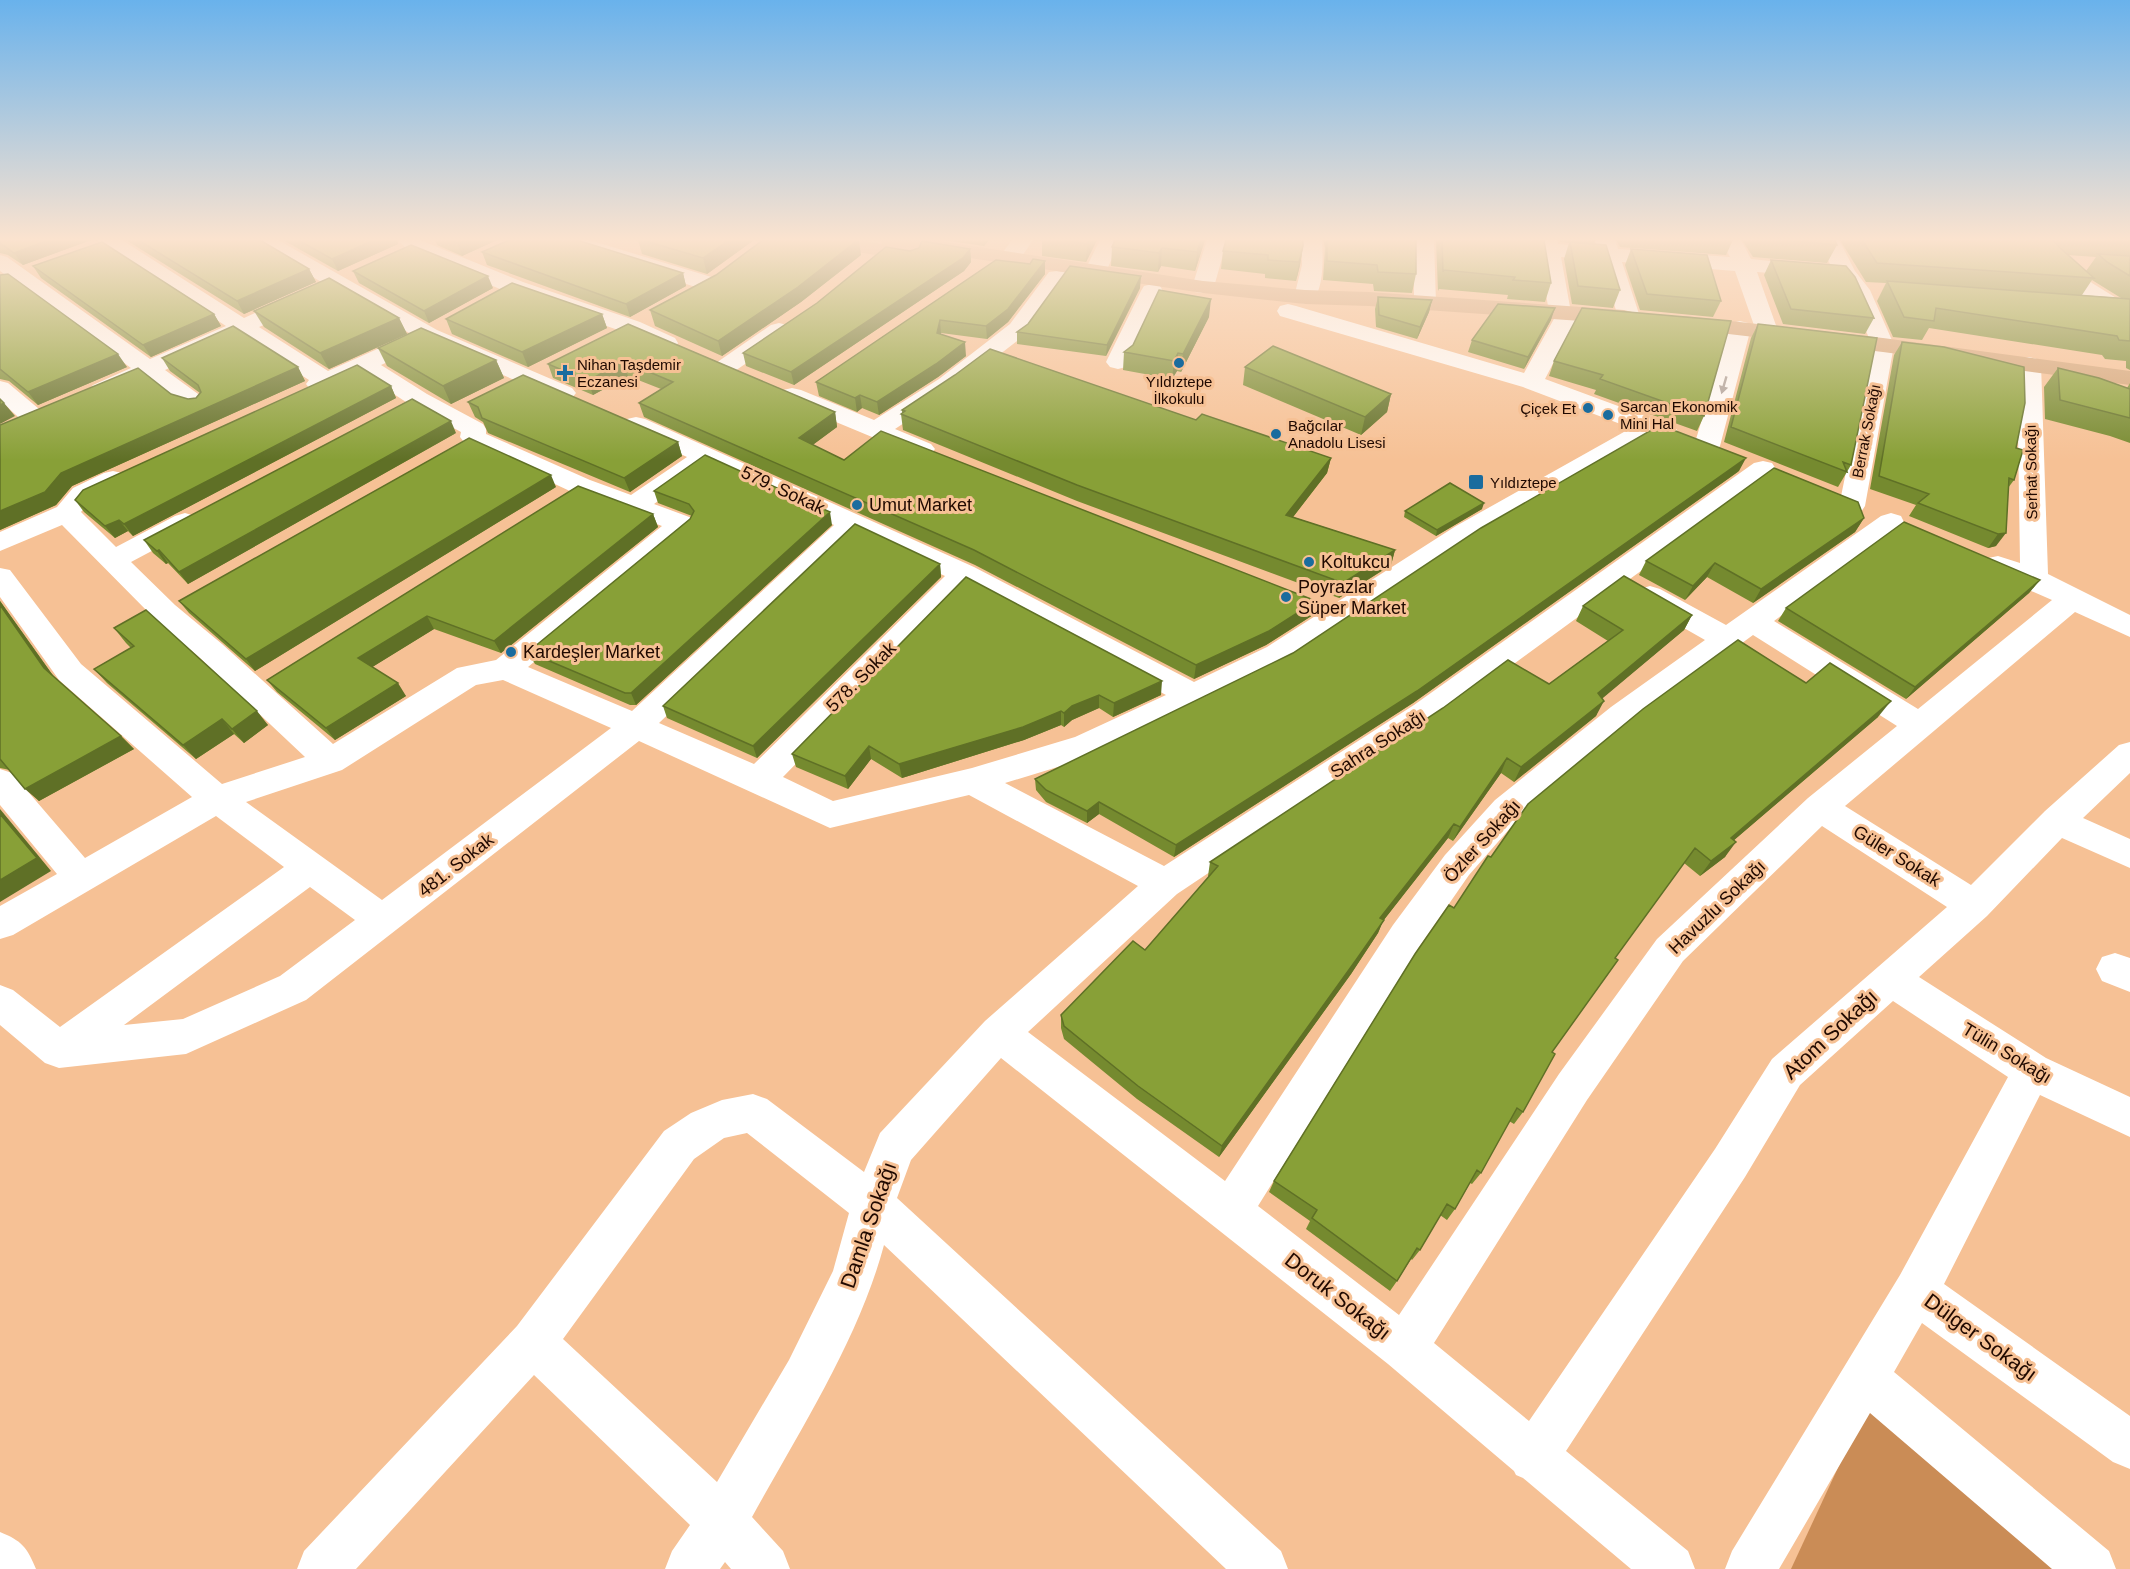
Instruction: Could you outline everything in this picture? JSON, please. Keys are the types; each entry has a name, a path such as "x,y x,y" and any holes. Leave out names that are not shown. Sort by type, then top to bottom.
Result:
{"main road":[{"path":"1567,313 1740,328 1882,350 2029,364 2115,387"}],"street":[{"path":"71,313 196,404"},
{"path":"222,313 327,381"},
{"path":"0,388 47,414 273,313"},
{"path":"397,313 429,335 540,373 585,402"},
{"path":"610,313 642,322 683,350"},
{"path":"876,430 947,384 1018,329 1030,313"},
{"path":"1118,362 1141,313"},
{"path":"1325,313 1531,382 1723,453 1740,328"},
{"path":"1531,382 1564,313"},
{"path":"1644,313 1647,319"},
{"path":"1761,313 1767,331"},
{"path":"1867,313 1882,350"},
{"path":"744,376 713,363 800,316"},
{"path":"298,393 429,335 458,319"},
{"path":"601,342 642,322"},
{"name":"Berrak Sokağı","path":"1882,350 1842,502 1902,526"},
{"path":"0,924 217,799 331,761 468,676 505,669 682,524 463,443 474,429 462,411 407,405 363,364"},
{"name":"Serhat Sokağı","path":"2029,364 2034,579"},
{"path":"501,393 540,373"},
{"path":"796,390 876,430 940,456"},
{"name":"579. Sokak","path":"618,417 706,454 964,574 1192,695"},
{"path":"505,669 759,780 830,815 972,782 1086,746 1278,655 1344,614 1466,532 1652,426"},
{"name":"Sahra Sokağı","path":"1165,884 1425,713 1615,576 1773,473 1723,453"},
{"path":"634,505 706,454"},
{"path":"0,542 66,513 82,494 134,469"},
{"path":"551,505 581,486"},
{"path":"115,559 209,510"},
{"path":"66,513 115,559 176,606 263,684 295,731 331,761"},
{"name":"481. Sokak","path":"59,1050 186,1036 293,988 635,727 854,522"},
{"name":"Özler Sokağı","path":"1230,1211 1406,936 1457,865 1507,809 1622,715 1739,630 1902,526"},
{"path":"1978,557 2034,579 2130,627"},
{"name":"578. Sokak","path":"759,780 964,574"},
{"path":"1615,576 1739,630 1920,725"},
{"path":"0,577 70,672 217,799 383,921"},
{"name":"Havuzlu Sokağı","path":"1404,1348 1573,1087 1670,950 1820,807 2072,600"},
{"path":"1311,601 1344,614"},
{"name":"Atom Sokağı","path":"1533,1458 1730,1163 1786,1072 1974,905 2057,820 2130,754"},
{"path":"0,782 81,877"},
{"path":"972,782 1165,884"},
{"name":"Güler Sokak","path":"1820,807 1974,905"},
{"path":"2057,820 2130,854"},
{"path":"0,1002 59,1050 310,868"},
{"name":"Damla Sokağı","path":"690,1569 722,1521 805,1376 853,1277 873,1205 895,1147 999,1033 1165,884"},
{"name":"Tülin Sokağı","path":"1890,979 2032,1071 2130,1118"},
{"name":"Doruk Sokağı","path":"999,1033 1404,1348 1533,1458 1670,1569"},
{"name":"Dülger Sokağı","path":"2032,1071 1916,1291 2130,1445"},
{"path":"322,1569 533,1342 680,1145 703,1127 724,1117 753,1113 873,1205 1263,1569"},
{"path":"1750,1569 1916,1291"},
{"path":"533,1342 722,1521 765,1569"},
{"path":"1864,1377 2091,1569"},
{"path":"0,1557 11,1569"}],"shaded area":[{"path":"1874,1390 2102,1569 1791,1569"}],"building":[{"path":"0,313 62,313 118,354 28,392 0,369"},
{"path":"99,313 214,314 143,345"},
{"path":"257,313 391,313 399,318 320,353"},
{"path":"457,313 602,314 522,352 446,319"},
{"path":"657,313 759,313 718,341"},
{"path":"802,313 880,313 791,372 743,353"},
{"path":"917,313 1003,313 986,326 940,320 937,333 965,342 936,364 877,402 860,395 855,398 816,382"},
{"path":"1036,313 1123,313 1107,345 1017,332 1028,324"},
{"path":"1148,313 1204,313 1183,354 1178,353 1174,361 1124,352 1133,345"},
{"path":"1379,313 1426,313 1420,327"},
{"path":"1491,313 1552,313 1528,357 1472,340"},
{"path":"1579,313 1642,313 1731,321 1704,416 1600,379 1603,375 1554,361"},
{"path":"1830,313 1872,313 1874,318"},
{"path":"1902,313 1935,313 1934,321 1904,317"},
{"path":"1970,313 2130,313 2130,341 2119,340 2117,336"},
{"path":"628,324 835,412 799,438 844,460 881,431 1316,601 1269,631 1196,665 974,550 639,403 673,382 623,361 588,381 548,364"},
{"path":"1758,324 1877,338 1851,465 1843,462 1847,472 1731,427"},
{"path":"233,326 298,367 61,473 45,492 0,511 0,425 138,368 171,394 188,399 196,398 201,392 198,385 162,358"},
{"path":"421,328 496,360 443,386 378,348"},
{"path":"1902,342 1944,347 2024,367 2025,403 2016,448 2023,450 2014,480 2009,478 2006,533 1998,534 1918,503 1929,494 1879,476"},
{"path":"1273,346 1391,394 1365,417 1245,367"},
{"path":"990,349 1196,420 1202,414 1331,458 1286,515 1395,550 1343,583 1077,485 901,414 905,411 902,410"},
{"path":"357,365 391,386 124,524 119,520 105,526 75,500 83,490"},
{"path":"2058,368 2099,378 2130,389 2130,418 2060,400"},
{"path":"523,375 678,442 624,478 482,418 478,407 468,402"},
{"path":"412,399 451,421 179,572 159,550 157,551 144,540"},
{"path":"1660,425 1746,458 1417,691 1176,845 1099,802 1087,811 1046,790 1035,779 1293,653 1481,528"},
{"path":"469,438 551,475 246,659 179,601"},
{"path":"705,455 830,512 631,693 625,693 528,652 690,519 694,511 689,504 654,491"},
{"path":"1774,468 1858,502 1864,518 1761,589 1715,563 1693,586 1646,561"},
{"path":"1450,483 1484,503 1437,530 1405,511"},
{"path":"578,486 653,514 494,641 427,616 358,658 398,683 326,728 267,680"},
{"path":"1904,522 2040,580 1915,687 1786,608"},
{"path":"855,524 940,564 753,746 663,706"},
{"path":"1624,576 1692,615 1598,693 1604,701 1521,767 1507,758 1460,827 1454,824 1380,918 1384,920 1222,1146 1138,1086 1064,1026 1061,1015 1133,941 1145,950 1218,866 1210,862 1443,708 1508,660 1549,684 1623,630 1583,606"},
{"path":"966,577 1162,681 1114,703 1099,695 1072,706 1064,713 1061,711 1023,727 899,764 869,746 845,776 792,754"},
{"path":"0,605 44,668 121,736 25,789 0,759"},
{"path":"146,610 257,711 232,729 222,719 183,745 94,669 134,646 114,628"},
{"path":"1738,640 1806,683 1830,663 1891,701 1731,838 1736,842 1711,861 1695,848 1615,958 1618,960 1552,1052 1555,1054 1523,1112 1517,1108 1481,1173 1477,1170 1455,1209 1447,1204 1420,1250 1417,1248 1397,1281 1312,1218 1317,1210 1274,1181 1415,954 1449,905 1454,908 1488,856 1491,857 1528,804 1643,709"},
{"path":"0,814 37,858 0,880"}],"place":[{"name":"Yıldıztepe İlkokulu","path":"1179,363"},
{"name":"Nihan Taşdemir Eczanesi","path":"565,373"},
{"name":"Çiçek Et","path":"1588,408"},
{"name":"Sarcan Ekonomik Mini Hal","path":"1608,415"},
{"name":"Bağcılar Anadolu Lisesi","path":"1276,434"},
{"name":"Yıldıztepe","path":"1476,482"},
{"name":"Umut Market","path":"857,505"},
{"name":"Koltukcu","path":"1309,562"},
{"name":"Poyrazlar Süper Market","path":"1286,597"},
{"name":"Kardeşler Market","path":"511,652"}]}
